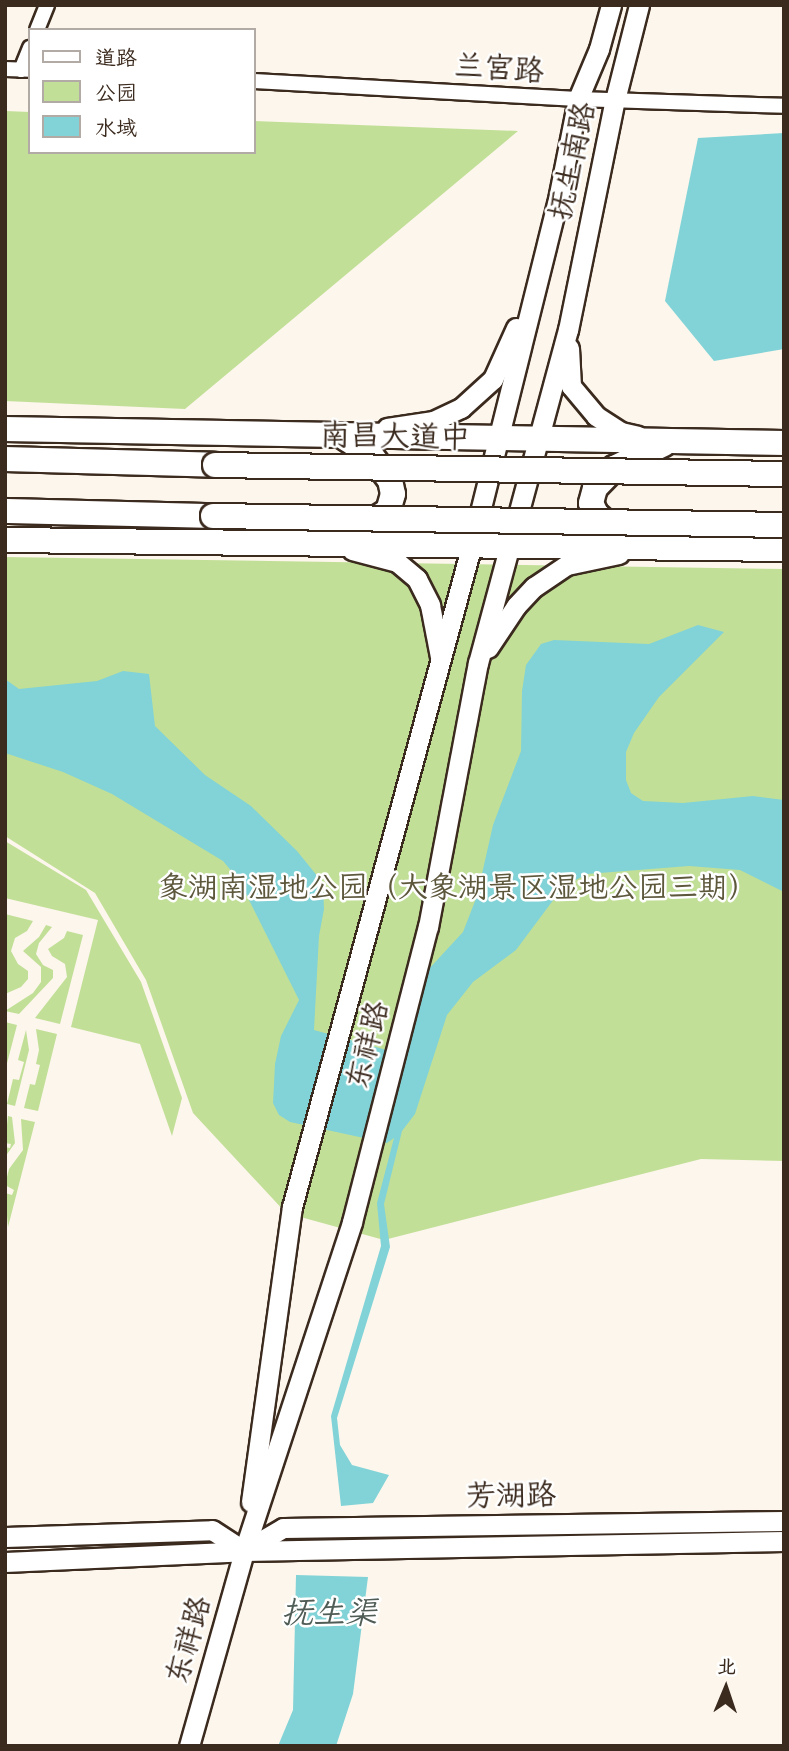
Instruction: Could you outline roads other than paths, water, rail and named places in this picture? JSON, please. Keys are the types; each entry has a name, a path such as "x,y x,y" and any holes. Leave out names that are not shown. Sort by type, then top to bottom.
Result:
{"highway":[{"path":"5,429 784,443"},
{"path":"321,541 371,524 388,511 393,494 390,480 371,455 341,435"},
{"path":"652,548 613,531 596,514 591,503 595,488 614,468 667,442"},
{"name":"南昌大道中","path":"5,459 784,474"},
{"path":"5,511 784,525"},
{"path":"5,540 321,541 784,549"}],"main road":[{"name":"抚生南路","path":"534,289 557,204 578,100 599,48 611,5"},
{"name":"抚生南路","path":"568,330 615,100 639,5"},
{"path":"341,435 433,421 461,408 493,379 534,289"},
{"name":"东祥路","path":"244,1551 292,1207 472,544 534,289"},
{"path":"568,330 571,386 596,416 621,432 667,442"},
{"name":"东祥路","path":"189,1746 244,1551 352,1222 428,927 478,663 568,330"},
{"path":"321,541 397,562 417,579 430,605 441,661"},
{"path":"478,663 516,606 545,579 567,565 652,548"},
{"name":"芳湖路","path":"244,1551 283,1528 784,1521"},
{"path":"5,1537 212,1531 244,1551"},
{"name":"芳湖路","path":"5,1562 244,1551 784,1541"}],"street":[{"path":"38,28 47,5"},
{"path":"5,69 25,70"},
{"name":"兰宫路","path":"256,81 578,100 784,106"}],"water":[{"path":"784,133 784,349 714,361 665,301 698,138"},
{"path":"698,625 724,632 659,697 634,733 626,752 626,780 631,793 643,801 683,803 753,796 784,800 784,892 740,870 689,866 587,874 563,887 516,950 473,982 447,1015 415,1114 402,1131 384,1204 390,1247 337,1418 340,1445 352,1465 389,1475 373,1503 341,1506 331,1416 381,1246 377,1203 394,1138 387,1143 290,1122 279,1115 273,1103 275,1064 281,1036 299,1000 239,880 223,861 112,794 63,772 5,753 5,679 19,689 97,681 123,671 149,674 155,726 205,775 251,806 297,851 323,883 324,909 319,936 314,1030 401,1054 427,971 463,932 477,896 493,825 521,751 522,691 526,665 541,644 554,640 649,644"},
{"name":"抚生渠","path":"296,1575 368,1577 353,1694 336,1746 278,1746 293,1710"}],"park label":[{"name":"象湖南湿地公园（大象湖景区湿地公园三期）","path":"458,887"}]}
